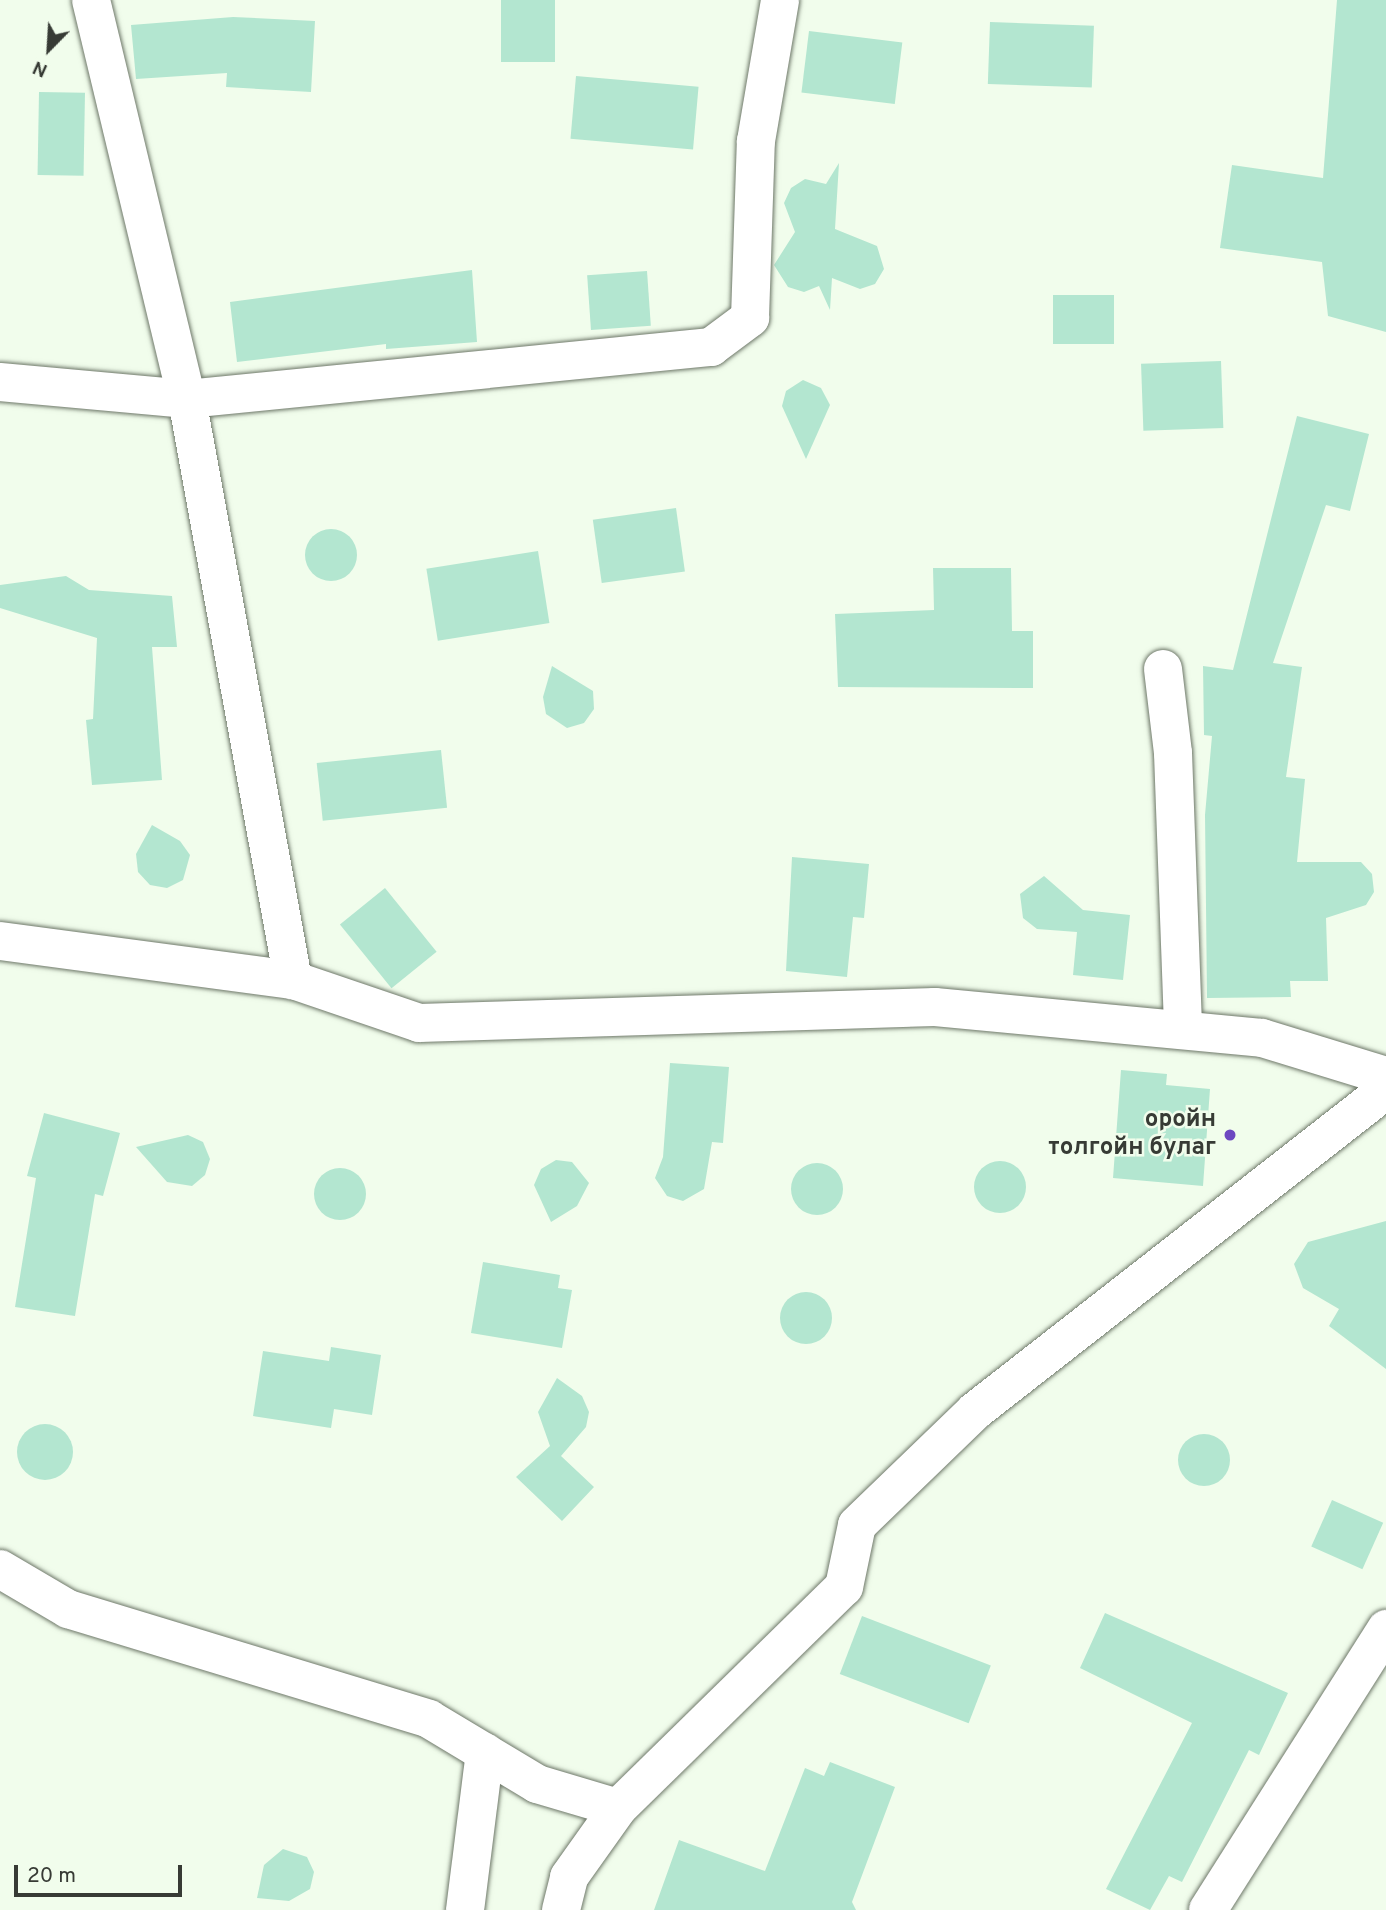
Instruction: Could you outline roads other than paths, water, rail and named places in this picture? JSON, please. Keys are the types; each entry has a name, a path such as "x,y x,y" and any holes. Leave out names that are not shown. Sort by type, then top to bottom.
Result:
{"street":[{"path":"91,0 187,399 293,980"},
{"path":"0,382 187,399 710,348 750,318 757,141 780,0"},
{"path":"1163,668 1173,753 1183,1030"},
{"path":"0,941 293,980 419,1023 935,1007 1262,1038 1386,1076"},
{"path":"561,1910 569,1877 618,1808 844,1587 857,1525 975,1411 1386,1090"},
{"path":"0,1569 68,1609 429,1719 537,1784 618,1808"},
{"path":"1208,1910 1386,1629"},
{"path":"465,1910 485,1752"}],"place":[{"name":"оройн толгойн булаг","path":"1230,1135"}]}
